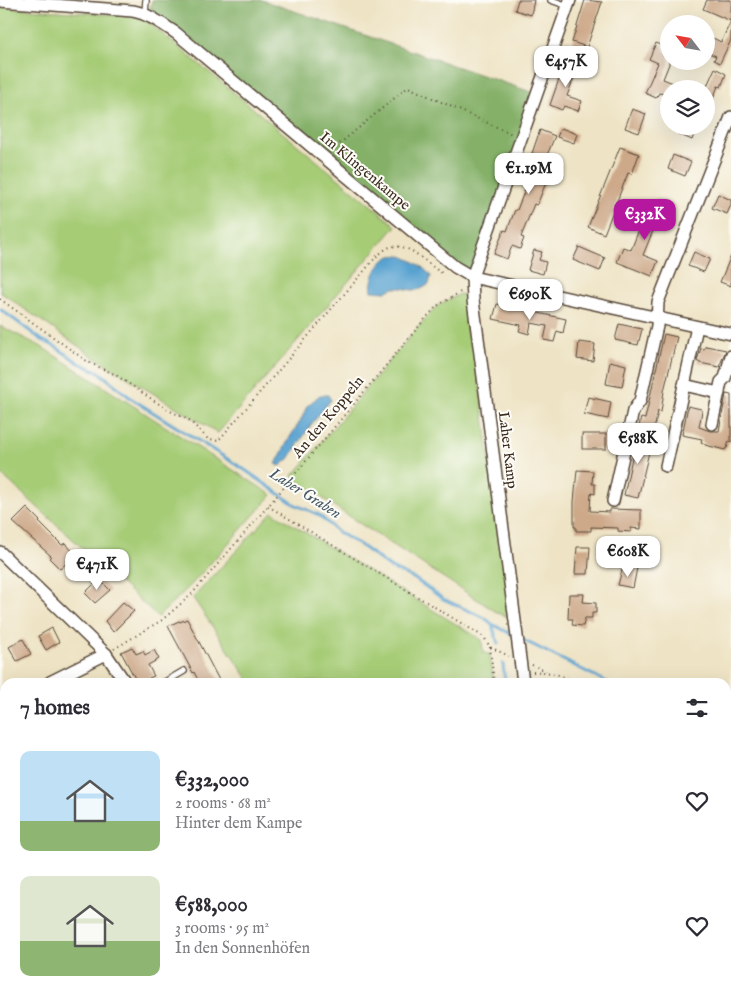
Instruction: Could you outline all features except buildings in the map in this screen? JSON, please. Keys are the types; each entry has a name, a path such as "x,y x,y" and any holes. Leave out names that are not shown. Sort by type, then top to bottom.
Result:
{"street":[{"name":"Im Klingenkampe","path":"0,1 132,11 145,14 176,33 455,267 472,277 731,334"},
{"path":"472,277 569,3"},
{"path":"613,501 633,411 640,401 657,326 658,302 731,117"},
{"name":"Laher Kamp","path":"472,277 473,300 520,655"},
{"path":"666,466 697,327"},
{"path":"712,424 721,382 725,378 731,356"},
{"path":"684,385 719,393"},
{"path":"0,552 106,654 122,678"},
{"path":"58,678 106,654"},
{"path":"520,655 523,678"}],"lane":[{"path":"145,14 146,0"},
{"path":"551,0 569,3"},
{"path":"172,678 184,671"}],"path":[{"path":"325,157 408,87 521,138"},
{"path":"0,299 88,362 116,375 168,410 189,420 207,438 218,441 377,256 390,247 405,248 442,273"},
{"name":"An den Koppeln","path":"106,654 162,620 191,594 275,498 425,319 437,306 460,294 472,277"},
{"path":"268,506 484,637 490,647 494,678"},
{"path":"490,647 520,655 546,672 566,678"},
{"path":"523,678 546,672"}],"green space":[{"path":"152,0 262,0 537,94 472,277 150,11"},
{"path":"0,7 142,17 396,226 218,433 97,359 0,292"},
{"path":"460,294 468,297 511,618 498,613 292,477 425,319 437,306"},
{"path":"0,326 40,346 272,495 190,586 158,617 0,473"},
{"path":"272,512 482,640 483,653 490,654 493,678 247,678 193,598"}],"water":[{"path":"399,255 417,263 428,272 431,276 429,284 417,290 397,288 386,292 372,291 372,281 379,266 387,258"},
{"path":"320,395 328,395 331,400 310,426 289,459 280,466 276,464 307,406"}],"waterway":[{"name":"Laher Graben","path":"0,309 42,340 79,363 99,372 132,399 245,470 294,504 319,515 339,533 360,545 391,568 415,579 443,599 485,618 513,635"},
{"path":"492,625 498,643"},
{"name":"Laher Graben","path":"521,639 599,678"},
{"path":"503,664 505,678"}]}
